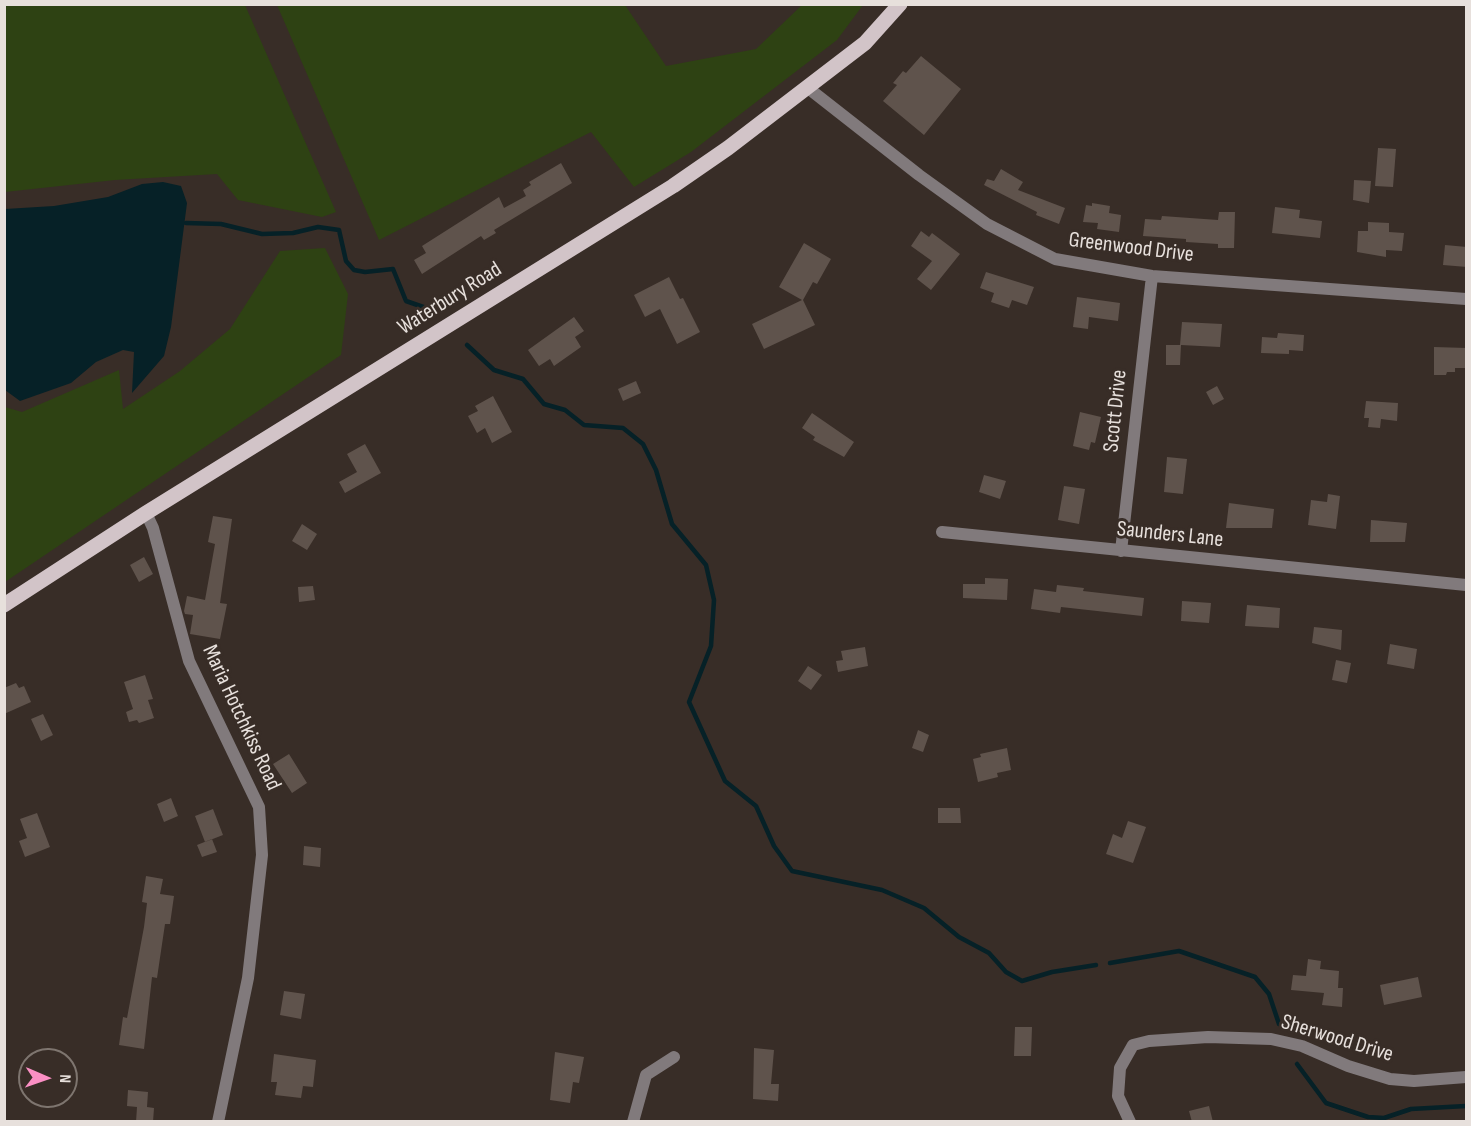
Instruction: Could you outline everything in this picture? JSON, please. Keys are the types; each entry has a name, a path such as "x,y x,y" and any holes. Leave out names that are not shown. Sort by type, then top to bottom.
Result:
{"main road":[{"name":"Waterbury Road","path":"4,605 146,513 673,186 808,88 865,43 900,4"}],"street":[{"name":"Greenwood Drive","path":"808,88 919,175 987,224 1055,259 1152,276 1467,299"},
{"name":"Scott Drive","path":"1121,551 1152,276"},
{"name":"Maria Hotchkiss Road","path":"146,513 153,528 189,661 259,807 262,855 248,978 218,1122"},
{"name":"Saunders Lane","path":"942,532 1395,580 1467,585"},
{"name":"Sherwood Drive","path":"1130,1122 1118,1096 1120,1068 1132,1045 1149,1041 1208,1037 1271,1040 1302,1046 1348,1066 1390,1080 1414,1081 1467,1077"},
{"path":"633,1122 646,1075 674,1057"}],"green space":[{"path":"4,5 245,5 336,212 322,217 238,200 217,174 115,180 5,192"},
{"path":"277,5 625,5 666,66 756,49 802,5 863,5 837,40 691,152 634,187 591,132 379,240"},
{"path":"325,248 348,294 341,355 5,582 5,407 22,412 119,370 123,409 180,371 230,329 280,251"}],"water":[{"path":"163,182 181,186 187,203 171,327 164,356 132,393 134,352 123,350 96,362 71,383 20,401 5,390 5,209 54,206 108,197 142,184"}],"building":[{"path":"921,56 961,89 924,135 883,101 897,85 893,83 903,71 906,73"},
{"path":"1378,148 1396,149 1393,187 1375,186"},
{"path":"561,163 572,183 494,230 496,233 484,240 481,236 422,274 414,260 426,253 422,246 499,197 504,208 526,196 523,190 531,185 529,182"},
{"path":"1001,169 1023,182 1018,190 1065,208 1059,224 1036,215 1037,212 984,185 987,179 994,181"},
{"path":"1354,180 1371,181 1369,203 1353,200"},
{"path":"1092,203 1110,206 1109,213 1121,215 1119,232 1097,229 1098,223 1083,222 1086,205 1092,206"},
{"path":"1275,207 1300,210 1299,218 1322,221 1320,238 1272,233"},
{"path":"1219,212 1235,212 1234,248 1218,248 1218,244 1186,242 1186,239 1143,236 1145,219 1161,220 1162,216 1218,220"},
{"path":"1368,222 1389,223 1389,232 1404,233 1402,251 1386,250 1386,257 1357,252 1358,231 1368,231"},
{"path":"921,231 929,237 932,233 960,254 931,290 917,279 932,261 911,246"},
{"path":"804,243 831,259 817,284 813,282 803,300 815,325 764,349 752,324 802,300 779,287"},
{"path":"1445,245 1467,247 1467,267 1443,265"},
{"path":"986,272 1034,287 1027,305 1012,300 1009,308 991,302 994,293 980,288"},
{"path":"669,277 680,299 683,298 700,332 677,344 660,309 645,317 634,295"},
{"path":"1077,297 1120,303 1118,321 1089,317 1088,329 1073,327"},
{"path":"574,317 584,331 575,337 581,347 554,366 550,359 539,366 528,350"},
{"path":"1182,322 1222,324 1220,347 1181,345 1180,365 1166,365 1166,345 1180,345"},
{"path":"1278,333 1304,335 1303,351 1289,350 1289,354 1261,353 1262,337 1277,338"},
{"path":"1434,347 1467,348 1467,368 1455,368 1455,372 1447,372 1446,375 1434,375"},
{"path":"636,381 641,393 623,401 618,389"},
{"path":"1217,386 1224,399 1213,405 1206,392"},
{"path":"493,396 512,432 492,443 485,428 477,433 468,416 478,411 475,406"},
{"path":"1366,401 1398,403 1397,421 1381,419 1380,428 1368,427 1369,418 1364,418"},
{"path":"1080,412 1101,417 1095,443 1091,442 1089,450 1073,446"},
{"path":"812,413 854,442 844,457 813,440 815,437 802,428"},
{"path":"365,444 381,473 345,493 339,482 357,472 347,454"},
{"path":"1167,457 1187,459 1183,494 1164,492"},
{"path":"984,475 1006,481 1000,499 979,492"},
{"path":"1064,486 1085,489 1079,524 1058,520"},
{"path":"1328,494 1340,496 1336,529 1308,525 1311,500 1327,502"},
{"path":"1229,503 1274,509 1272,528 1226,528"},
{"path":"213,516 232,519 220,603 227,604 220,639 190,634 193,615 185,614 184,611 187,596 205,600 215,544 208,542"},
{"path":"1371,520 1407,523 1405,542 1370,542"},
{"path":"302,524 317,534 307,550 292,541"},
{"path":"144,557 153,574 139,582 130,565"},
{"path":"985,578 1008,579 1007,600 963,598 963,584 985,584"},
{"path":"1057,585 1084,588 1083,591 1144,598 1142,616 1061,607 1060,613 1031,609 1034,589 1056,592"},
{"path":"313,586 315,600 299,602 298,587"},
{"path":"1182,601 1211,603 1209,623 1181,621"},
{"path":"1247,605 1280,608 1279,628 1245,626"},
{"path":"1314,627 1342,630 1341,650 1312,643"},
{"path":"1390,644 1417,649 1414,669 1387,664"},
{"path":"865,647 868,666 838,672 836,661 843,660 841,651"},
{"path":"1336,660 1351,663 1347,683 1332,680"},
{"path":"808,666 822,675 811,690 798,681"},
{"path":"145,675 153,699 148,700 154,718 139,723 137,720 129,722 126,712 133,709 124,682"},
{"path":"16,683 19,688 24,686 31,702 4,714 4,688"},
{"path":"43,714 53,735 41,741 31,719"},
{"path":"918,730 929,735 923,752 912,748"},
{"path":"1007,748 1011,770 997,773 998,777 978,782 973,759 981,757 980,754"},
{"path":"289,754 307,783 292,793 273,764"},
{"path":"171,798 178,816 164,822 157,804"},
{"path":"938,808 960,808 961,823 938,823"},
{"path":"213,809 223,835 205,842 195,816"},
{"path":"37,813 50,847 25,857 19,841 27,838 20,819"},
{"path":"1128,821 1146,827 1133,863 1106,854 1113,834 1122,838"},
{"path":"212,839 217,852 202,857 197,845"},
{"path":"304,846 321,848 320,867 303,865"},
{"path":"146,876 163,879 160,894 174,896 170,924 165,924 157,978 152,977 144,1049 119,1045 123,1017 127,1018 144,927 147,903 142,902"},
{"path":"1308,959 1321,961 1320,969 1339,971 1338,988 1343,988 1342,1007 1322,1005 1324,993 1291,990 1293,975 1306,976"},
{"path":"1418,977 1422,997 1384,1005 1380,985"},
{"path":"284,991 305,994 301,1019 280,1015"},
{"path":"1015,1027 1032,1027 1031,1056 1014,1056"},
{"path":"754,1048 774,1050 771,1084 779,1084 778,1101 753,1099"},
{"path":"555,1052 584,1057 579,1083 573,1082 570,1103 550,1100"},
{"path":"274,1054 316,1060 313,1087 303,1086 301,1098 275,1095 277,1082 271,1082"},
{"path":"128,1090 148,1092 147,1107 154,1108 153,1122 136,1122 137,1107 127,1106"},
{"path":"1209,1106 1213,1122 1192,1122 1189,1111"}],"waterway":[{"path":"186,223 221,224 262,234 293,233 318,227 339,230 346,261 354,270 365,272 393,269 406,301 429,309"},
{"path":"467,345 494,370 523,379 544,404 565,410 584,425 623,428 643,444 656,470 672,524 706,565 714,600 711,646 689,702 725,781 756,806 774,846 792,871 882,890 924,908 959,937 989,953 1006,972 1022,981 1052,972 1096,965"},
{"path":"1110,963 1179,951 1255,977 1269,994 1279,1024"},
{"path":"1297,1064 1326,1103 1368,1117 1384,1118 1411,1109 1466,1106"}]}
